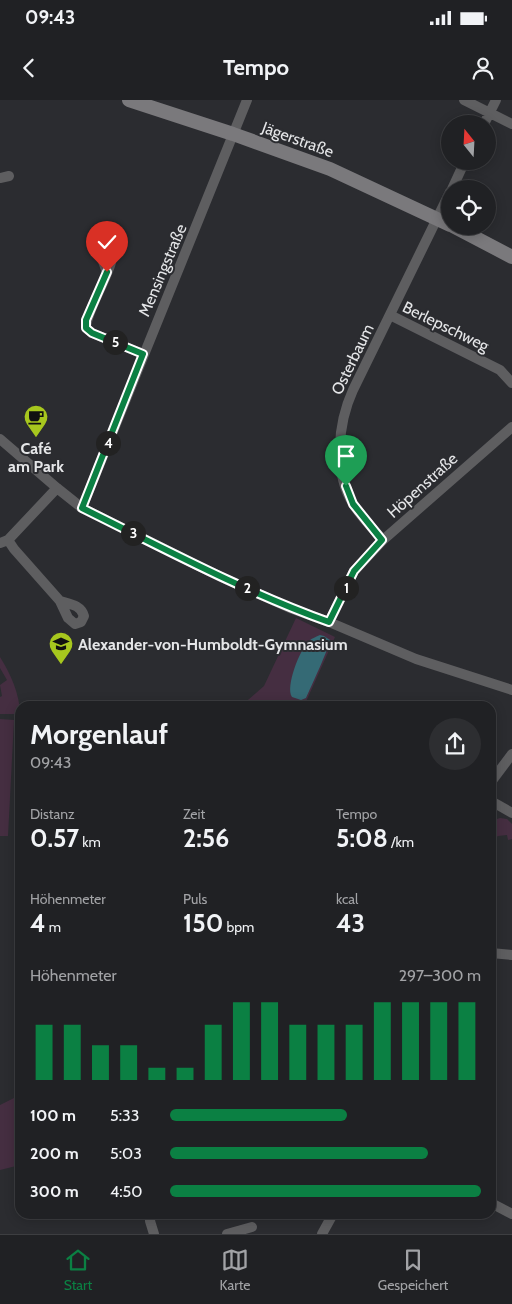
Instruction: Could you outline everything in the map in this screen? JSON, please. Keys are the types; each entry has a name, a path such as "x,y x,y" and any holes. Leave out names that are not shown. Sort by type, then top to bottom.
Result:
{"street":[{"name":"Jägerstraße","path":"129,100 233,134 330,169 441,220"},
{"name":"Mensingstraße","path":"82,508 247,100"},
{"path":"464,100 512,124"},
{"path":"490,113 496,100"},
{"name":"Osterbaum","path":"382,540 350,498 344,480 340,447 342,420 348,400 441,210"},
{"name":"Jägerstraße","path":"469,235 512,257"},
{"path":"107,272 86,320 86,328 92,333 143,354"},
{"name":"Berlepschweg","path":"390,315 500,370 512,383"},
{"name":"Höpenstraße","path":"329,622 354,571 382,540 512,427"},
{"path":"0,439 82,508 221,577 290,608 329,622 416,659 512,690"},
{"path":"57,488 4,541 14,549 60,602"},
{"path":"496,775 512,754"},
{"path":"496,804 512,813"},
{"path":"496,953 512,955"},
{"path":"496,1206 512,1214"},
{"path":"150,1219 154,1234"},
{"path":"322,1234 331,1219"},
{"path":"227,1234 252,1227"}],"shaded area":[{"path":"296,618 335,637 306,701 247,701 264,686"},
{"path":"0,657 14,684 19,701 15,701 15,714 0,714 0,697 2,696 0,685 7,680 0,668"},
{"path":"0,719 14,720 8,836 0,836"},
{"path":"496,819 507,819 512,824 512,839 508,840 507,835 496,837"},
{"path":"15,1098 15,1166 0,1170 0,1105"}],"water":[{"path":"320,635 330,640 306,698 301,700 292,697 290,685 298,660 305,645"}],"place":[{"name":"Café am Park","path":"36,438"},
{"name":"Alexander-von-Humboldt-Gymnasium","path":"61,665"}],"route":[{"path":"107,272 86,320 86,328 92,333 143,354 82,508 221,577 290,608 329,622 354,571 382,540 353,504 346,486"}]}
